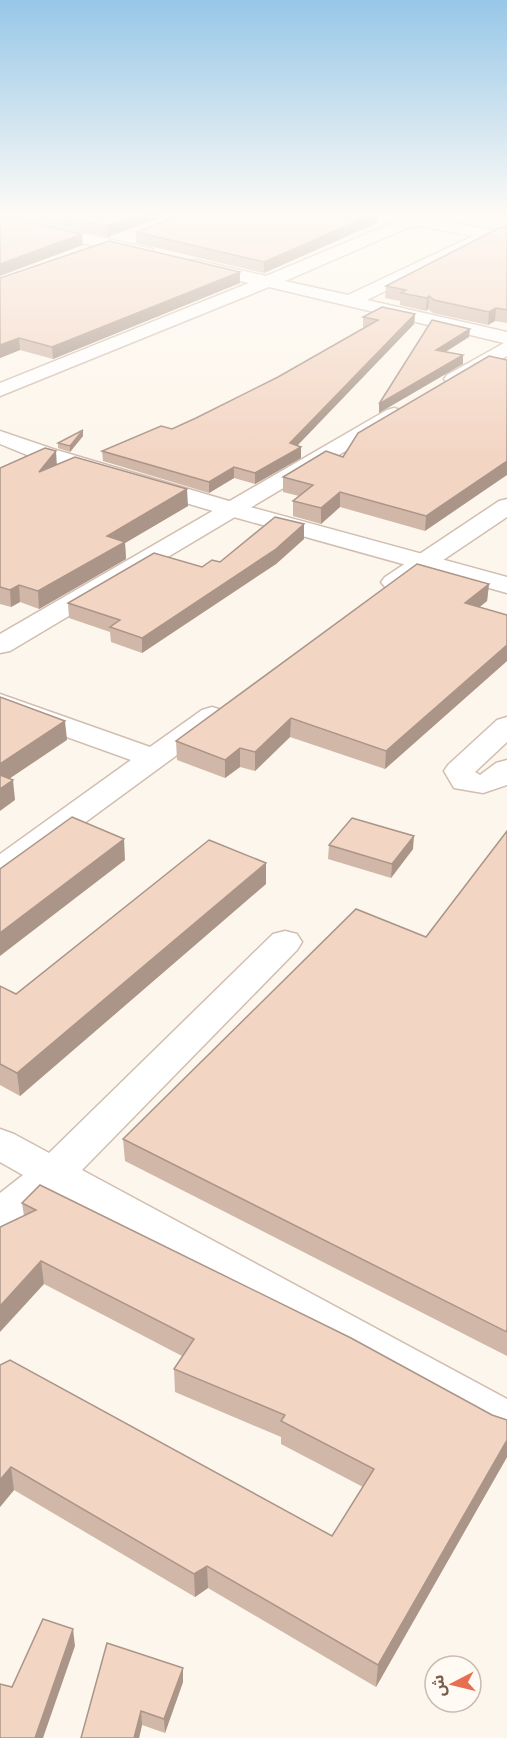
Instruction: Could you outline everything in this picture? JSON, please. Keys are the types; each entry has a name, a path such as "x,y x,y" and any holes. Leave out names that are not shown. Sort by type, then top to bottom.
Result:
{"street":[{"path":"0,390 238,293"},
{"path":"315,293 507,338"},
{"path":"351,301 367,293"},
{"path":"436,390 507,348"},
{"path":"0,645 416,402"},
{"path":"0,437 45,454 231,509 507,585"},
{"path":"14,468 45,454"},
{"path":"373,597 421,562 507,506"},
{"path":"0,869 231,702"},
{"path":"0,703 155,759"},
{"path":"507,726 459,771 465,781 482,785 493,781 507,769"},
{"path":"0,1216 54,1173 285,942"},
{"path":"0,1144 507,1422"}],"building":[{"path":"0,293 187,293 52,347 19,338 0,345"},
{"path":"402,293 507,293 507,310 496,308 489,312 434,300 429,296 427,298"},
{"path":"382,307 415,314 290,443 301,447 255,473 234,467 209,482 102,451 161,426 172,429 278,377 378,320 363,317"},
{"path":"432,320 470,329 436,350 463,355 379,404"},
{"path":"489,356 507,360 507,461 426,516 340,492 321,508 293,501 313,485 283,477 326,451 343,457 358,433"},
{"path":"83,430 70,446 58,443"},
{"path":"45,448 56,451 39,472 75,457 187,489 107,536 125,542 38,591 19,585 10,590 0,587 0,468"},
{"path":"275,517 304,524 276,549 142,638 110,627 120,620 68,603 154,553 202,567 212,560 220,562"},
{"path":"417,564 489,584 465,603 507,615 507,645 386,751 291,718 255,752 240,748 225,760 176,741"},
{"path":"0,697 65,721 0,764"},
{"path":"0,775 13,780 0,789"},
{"path":"72,817 124,839 0,933 0,869"},
{"path":"352,818 414,836 392,864 329,845"},
{"path":"507,831 507,1332 123,1139 356,909 426,937"},
{"path":"209,840 266,863 17,1073 0,1064 0,986 16,994"},
{"path":"40,1185 351,1338 492,1415 507,1420 507,1440 378,1665 207,1566 194,1574 11,1467 0,1480 0,1365 10,1360 332,1536 374,1469 281,1421 285,1415 174,1369 194,1339 41,1261 0,1306 0,1227 36,1210 22,1203"},
{"path":"43,1619 73,1629 35,1738 0,1738 0,1684 12,1687"},
{"path":"107,1643 183,1668 164,1719 141,1711 134,1738 81,1738"}]}
